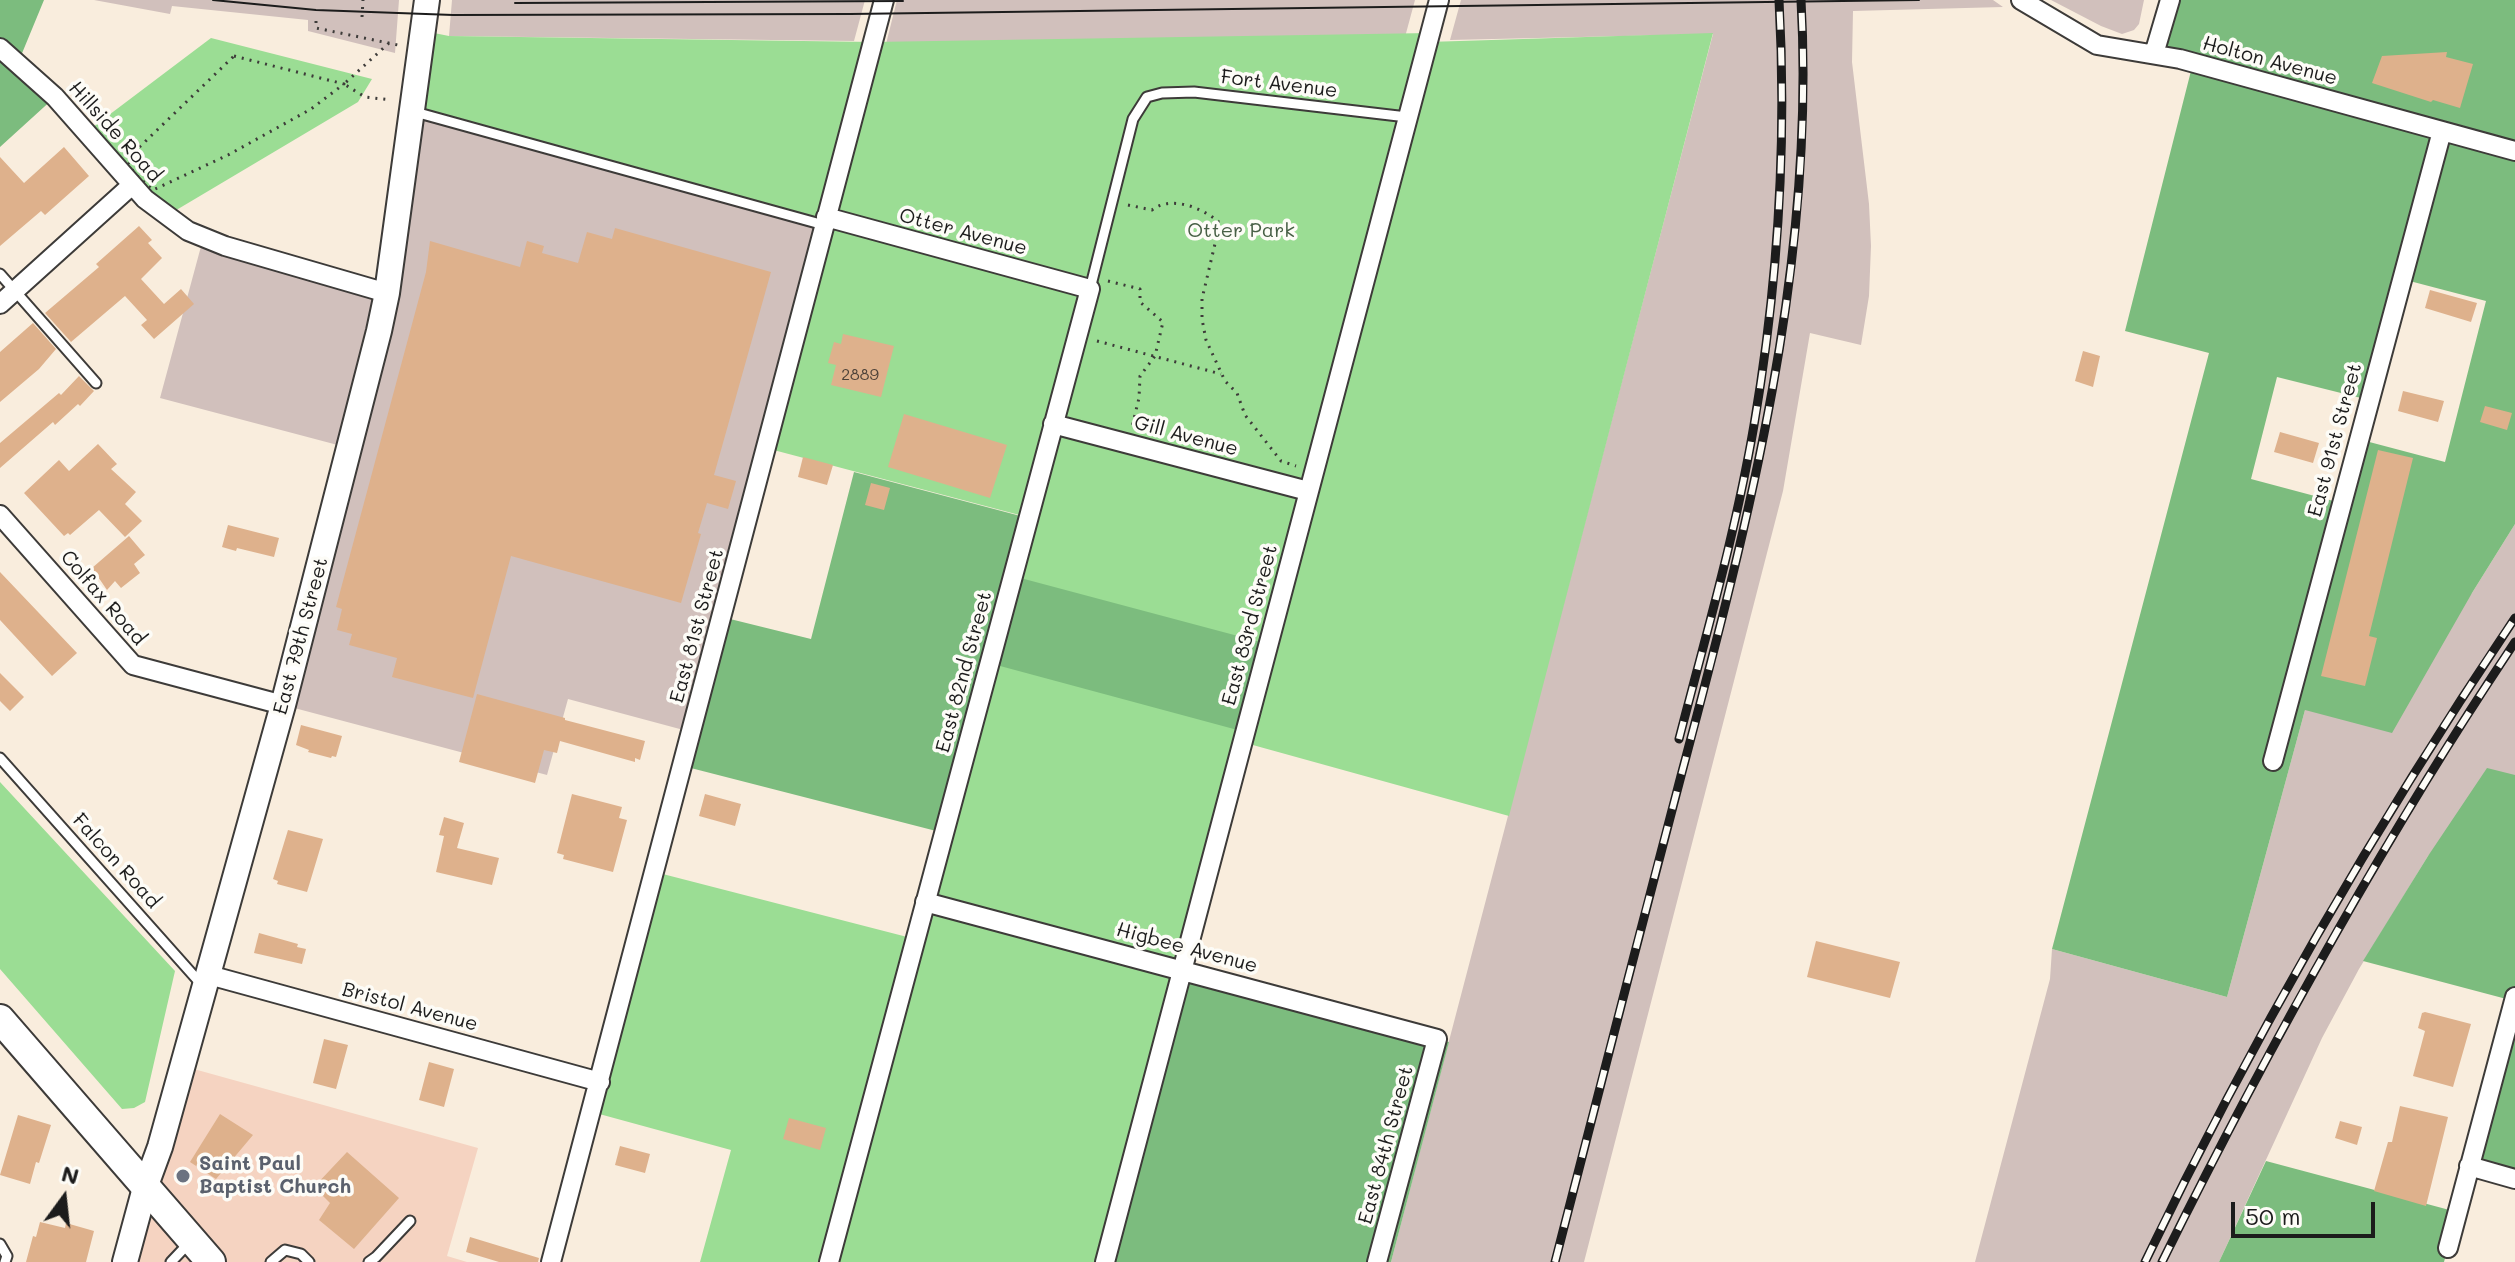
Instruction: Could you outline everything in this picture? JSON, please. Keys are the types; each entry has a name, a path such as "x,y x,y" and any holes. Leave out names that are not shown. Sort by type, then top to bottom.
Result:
{"main road":[{"name":"East 79th Street","path":"125,1262 207,982 283,705 387,293 427,0"},
{"path":"0,1019 211,1262"}],"street":[{"name":"East 81st Street","path":"551,1262 884,0"},
{"name":"East 83rd Street","path":"1105,1262 1439,0"},
{"name":"Holton Avenue","path":"2021,0 2097,45 2154,54 2515,151"},
{"path":"2154,54 2170,0"},
{"name":"Hillside Road","path":"0,48 55,97 145,199 177,223 203,239 387,293"},
{"name":"East 91st Street","path":"2273,761 2442,131"},
{"path":"0,304 132,185"},
{"name":"Otter Avenue","path":"825,221 1090,289"},
{"name":"East 82nd Street","path":"829,1262 1090,289"},
{"name":"Gill Avenue","path":"1053,424 1308,491"},
{"name":"Colfax Road","path":"0,515 133,665 283,705"},
{"name":"Higbee Avenue","path":"925,902 1437,1039"},
{"name":"Bristol Avenue","path":"207,982 600,1082"},
{"path":"2448,1248 2515,997"},
{"name":"East 84th Street","path":"1377,1262 1437,1039"},
{"path":"2469,1166 2515,1179"}],"lane":[{"name":"Fort Avenue","path":"1147,97 1194,92 1407,117"},
{"name":"East 82nd Street","path":"1090,289 1133,119 1147,97"},
{"path":"413,112 825,221"},
{"path":"0,274 96,383"},
{"name":"Falcon Road","path":"0,758 207,982"},
{"path":"369,1262 410,1221"},
{"path":"171,1262 192,1240"},
{"path":"0,1244 7,1256 5,1262"},
{"path":"271,1262 285,1250 301,1254 309,1262"}],"path":[{"path":"362,17 363,0"},
{"path":"316,21 316,28 398,45"},
{"path":"153,190 228,155 297,117 336,92 389,43"},
{"path":"126,160 234,56 344,84 365,97 391,100"},
{"path":"1128,205 1152,210 1157,205 1185,204 1203,210 1218,221 1202,299 1206,340 1222,375 1237,393 1245,415 1281,461 1296,466"},
{"path":"1108,281 1140,289 1140,302 1163,322 1155,356 1140,376 1132,429"},
{"path":"1093,341 1222,375"}],"shaded area":[{"path":"94,0 399,0 395,53 308,31 308,20 172,6 170,14"},
{"path":"452,0 865,0 854,41 449,36"},
{"path":"897,0 1415,0 1405,37 886,44"},
{"path":"1461,0 1993,0 2003,7 1853,11 1852,62 1871,246 1869,296 1861,345 1810,333 1783,491 1584,1262 1391,1262 1713,34 1450,40"},
{"path":"2051,0 2144,0 2139,24 2134,30 2122,34"},
{"path":"413,112 824,225 691,732 568,699 547,775 283,705 349,448 160,398 203,239 387,292"},
{"path":"2515,524 2515,776 2428,856 2359,969 2322,1038 2219,1262 1975,1262 2050,979 2052,949 2227,997 2305,710 2472,593"},
{"path":"183,1066 478,1148 447,1256 467,1262 125,1262"}],"green space":[{"path":"0,0 44,0 18,63 55,97 0,147"},
{"path":"2170,0 2515,0 2515,524 2392,733 2305,710 2227,997 2052,949 2209,353 2125,331 2193,63 2154,54","holes":["2402,279 2486,301 2445,462 2358,439 2341,503 2251,479 2277,377 2369,400"]},
{"name":"Otter Park","path":"424,31 449,36 873,42 1430,33 1428,42 1713,33 1509,816 1242,742 1105,1262 700,1262 731,1150 592,1112 655,872 915,939 1027,517 766,448 824,225 413,112"},
{"path":"211,38 372,79 358,102 173,212 135,183 93,127"},
{"path":"854,472 1028,518 1013,576 1268,644 1245,732 989,663 944,833 683,766 722,617 811,639"},
{"path":"2487,768 2515,775 2515,1179 2469,1166 2514,1001 2363,961"},
{"path":"0,782 175,971 145,1102 134,1108 122,1109 0,969"},
{"path":"1182,970 1449,1042 1391,1262 1105,1262"},
{"path":"2266,1161 2457,1212 2444,1262 2219,1262"}],"building":[{"path":"2447,52 2446,57 2473,64 2460,108 2372,83 2382,56"},
{"path":"64,147 89,176 45,215 41,211 0,246 0,157 24,183"},
{"path":"139,226 152,240 148,243 162,258 141,279 164,304 181,289 194,304 154,339 141,325 147,320 125,296 71,342 45,313 99,267 96,264"},
{"path":"615,228 771,272 714,475 736,481 728,509 707,503 681,603 511,556 473,698 392,677 397,658 349,645 352,634 337,630 342,609 336,607 426,272 430,241 520,267 527,241 544,246 542,253 578,263 587,232 612,239"},
{"path":"2430,290 2477,303 2471,322 2425,308"},
{"path":"33,323 56,349 39,369 0,402 0,352"},
{"path":"843,334 894,346 881,397 831,385 836,365 828,363 834,342 841,344"},
{"path":"2083,351 2100,356 2093,387 2075,381"},
{"path":"79,376 94,391 80,406 78,404 55,425 53,422 0,468 0,443 59,393 61,395"},
{"path":"2403,391 2444,401 2438,422 2398,411"},
{"path":"2485,406 2512,413 2507,430 2480,422"},
{"path":"904,414 1007,445 990,498 888,467"},
{"path":"2280,432 2319,443 2313,463 2274,452"},
{"path":"98,444 117,464 111,469 136,492 125,504 142,521 125,537 99,510 70,535 64,536 24,493 59,460 69,471"},
{"path":"2378,450 2413,458 2369,636 2377,638 2365,686 2321,676"},
{"path":"803,457 833,465 827,485 798,477"},
{"path":"871,483 890,488 884,510 865,505"},
{"path":"228,525 279,538 274,557 222,547"},
{"path":"129,536 145,555 134,564 140,573 121,588 115,581 107,590 92,568"},
{"path":"0,572 77,653 52,676 0,620"},
{"path":"0,673 24,697 10,711 0,701"},
{"path":"477,694 645,741 640,760 635,758 635,762 560,741 557,753 544,750 535,783 459,762"},
{"path":"301,725 342,736 336,757 308,752 296,745"},
{"path":"572,794 622,807 619,818 627,820 613,872 563,859 564,855 557,853"},
{"path":"705,794 741,804 735,826 699,816"},
{"path":"444,817 464,823 457,848 499,858 492,885 436,872 444,836 439,835"},
{"path":"288,830 323,839 307,892 277,884 278,881 273,879"},
{"path":"259,933 306,949 302,964 254,953"},
{"path":"1816,941 1900,962 1890,998 1807,977"},
{"path":"2425,1012 2471,1024 2453,1087 2413,1076 2425,1031 2418,1028"},
{"path":"324,1039 348,1045 336,1089 313,1083"},
{"path":"429,1062 454,1069 444,1107 419,1100"},
{"path":"2400,1106 2448,1117 2426,1206 2374,1191 2388,1142 2392,1142"},
{"path":"220,1114 253,1135 216,1179 190,1162"},
{"path":"18,1115 51,1125 30,1184 0,1175"},
{"path":"789,1118 826,1128 820,1150 783,1139"},
{"path":"2340,1121 2362,1127 2357,1145 2335,1138"},
{"path":"620,1146 650,1154 645,1173 615,1165"},
{"path":"347,1152 399,1198 354,1249 319,1220 330,1203 314,1187"},
{"path":"40,1222 65,1228 66,1223 94,1231 86,1262 26,1262"},
{"path":"470,1237 539,1258 538,1262 499,1262 466,1252"}],"tram line":[{"path":"213,0 316,10 453,15 850,14 1919,0"},
{"path":"515,3 903,1"}],"railway":[{"path":"1679,739 1738,504 1762,372 1775,266 1781,160 1779,0"},
{"path":"1555,1262 1731,582 1772,390 1788,293 1798,196 1803,98 1801,0"},
{"path":"2145,1262 2229,1096 2318,933 2414,774 2515,618"},
{"path":"2162,1262 2243,1103 2329,946 2419,792 2515,642"}],"place":[{"name":"Saint Paul Baptist Church","path":"183,1176"}]}
